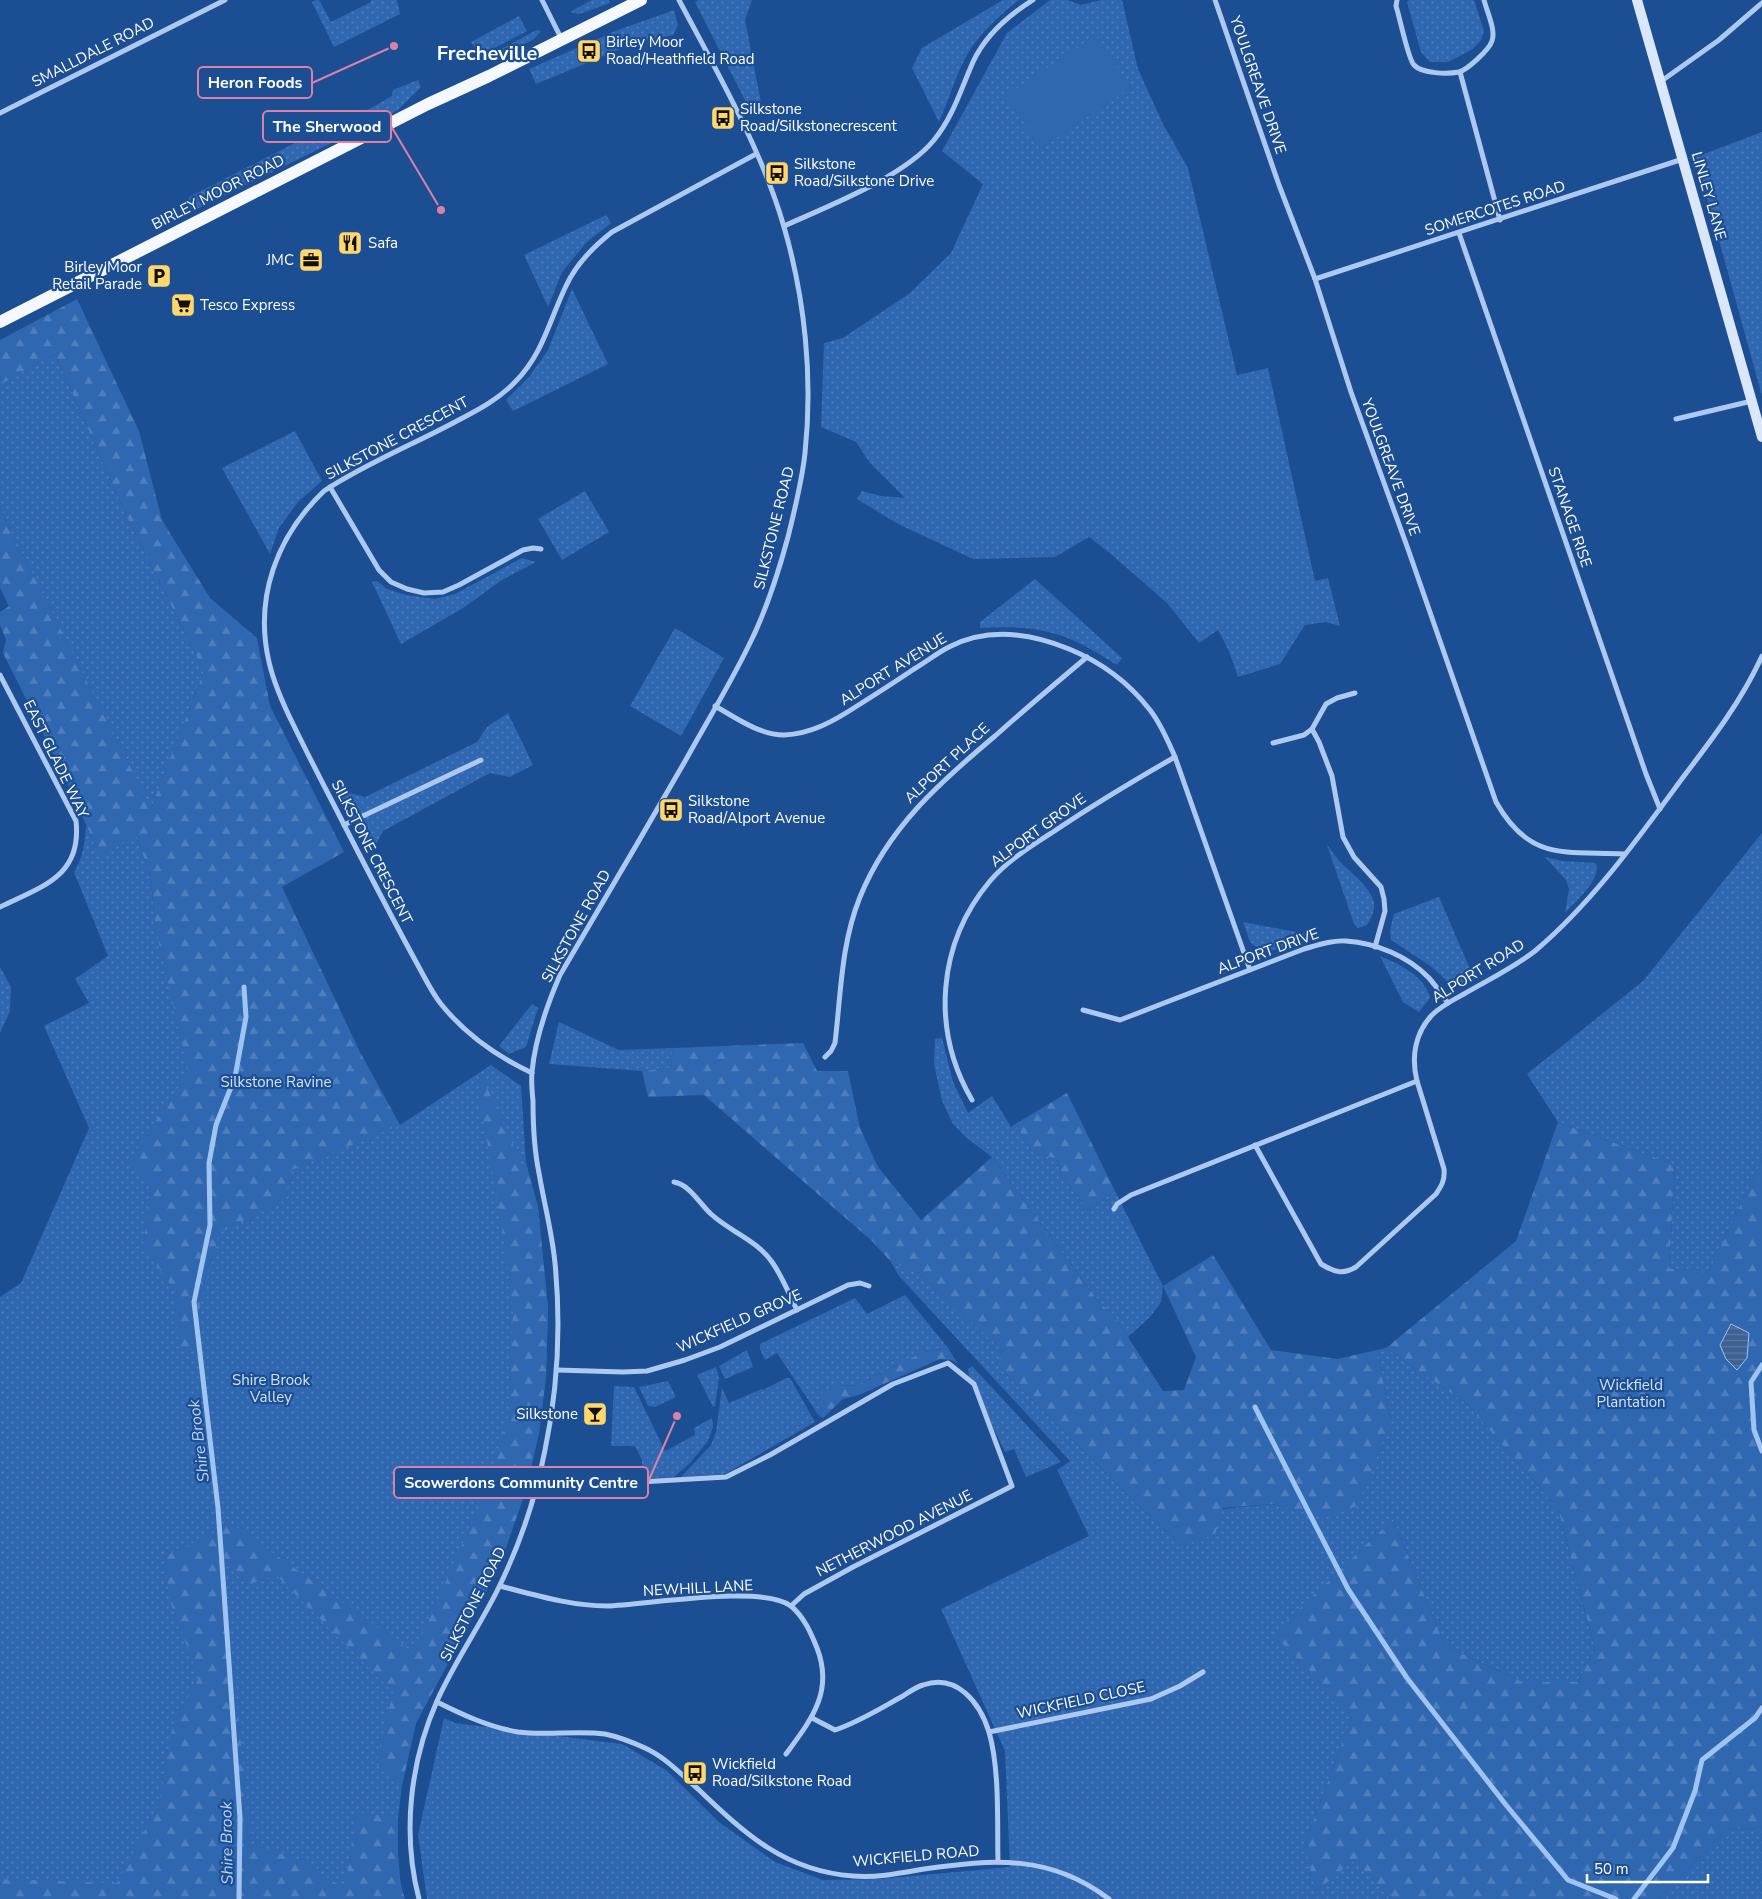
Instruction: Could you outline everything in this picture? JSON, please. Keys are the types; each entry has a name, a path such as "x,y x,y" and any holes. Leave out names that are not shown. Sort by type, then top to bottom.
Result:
{"main road":[{"name":"BIRLEY MOOR ROAD","path":"0,322 428,104 641,0"}],"street":[{"name":"SMALLDALE ROAD","path":"0,114 225,0"},
{"path":"542,0 562,40"},
{"name":"SILKSTONE ROAD","path":"419,1899 411,1858 410,1823 415,1769 437,1702 500,1586 527,1518 545,1451 557,1370 558,1315 555,1265 552,1235 534,1145 532,1073 549,1000 560,975 749,646 767,605 782,558 796,506 805,455 808,406 807,360 802,307 784,226 756,154 717,71 679,0"},
{"path":"784,226 854,194 915,159 933,142 945,126 974,60 988,40 1014,13 1033,0"},
{"name":"YOULGREAVE DRIVE","path":"1215,0 1279,185 1315,280 1351,392 1496,802 1505,818 1516,829 1543,848 1571,854 1624,854"},
{"path":"1396,0 1396,6 1413,64 1421,71 1436,72 1460,72 1486,53 1492,41 1493,33 1484,0"},
{"name":"LINLEY LANE","path":"1637,0 1762,437"},
{"path":"1660,82 1719,40 1762,3"},
{"path":"1460,72 1500,220"},
{"name":"SILKSTONE CRESCENT","path":"532,1073 506,1061 484,1046 462,1026 440,1003 421,971 344,825 283,702 269,663 265,636 265,609 269,583 275,561 288,534 311,503 330,487 485,406 505,391 529,366 542,345 566,285 579,263 594,246 612,232 756,154"},
{"name":"SOMERCOTES ROAD","path":"1315,280 1683,159"},
{"name":"STANAGE RISE","path":"1459,233 1646,774 1660,809"},
{"path":"1676,420 1752,401"},
{"path":"330,487 378,570 391,582 407,589 424,593 443,592 459,586 523,550 541,549"},
{"name":"ALPORT AVENUE","path":"715,706 766,733 782,735 802,733 839,718 949,647 969,638 991,634 1030,636 1052,642 1087,657 1111,672 1151,711 1175,757 1250,970"},
{"name":"ALPORT ROAD","path":"1255,1145 1321,1264 1331,1270 1348,1272 1356,1267 1436,1194 1443,1185 1445,1177 1444,1168 1413,1066 1414,1052 1423,1027 1433,1014 1448,1003 1505,972 1534,952 1589,899 1707,748 1733,710 1762,656"},
{"name":"ALPORT PLACE","path":"825,1057 835,1042 840,984 848,935 860,898 875,864 884,850 899,828 923,800 955,770 1087,657"},
{"name":"EAST GLADE WAY","path":"0,675 76,820 78,838 74,854 67,868 54,878 0,907"},
{"path":"1273,743 1304,735 1312,729 1326,704 1336,698 1356,692"},
{"path":"1312,729 1332,776 1342,837 1354,857 1380,887 1384,900 1385,911 1375,947"},
{"name":"ALPORT GROVE","path":"972,1100 951,1053 946,1028 945,1001 946,978 950,956 973,906 990,881 1010,863 1087,809 1175,757"},
{"path":"344,825 481,760"},
{"name":"ALPORT DRIVE","path":"1083,1010 1120,1020 1304,949 1324,943 1345,941 1392,952 1413,965 1429,979 1448,1003"},
{"path":"1114,1209 1117,1204 1128,1197 1416,1081"},
{"path":"674,1182 681,1183 688,1188 712,1216 760,1250 771,1261 797,1310"},
{"name":"WICKFIELD GROVE","path":"557,1370 647,1371 685,1360 720,1346 848,1284 860,1283 869,1286"},
{"name":"NETHERWOOD AVENUE","path":"536,1488 726,1477 893,1384 948,1363 974,1384 1012,1486 853,1566 804,1594 791,1606"},
{"name":"NEWHILL LANE","path":"500,1586 540,1597 607,1606 740,1596 773,1600 791,1606"},
{"path":"786,1754 812,1718 822,1690 822,1660 808,1627 791,1606"},
{"name":"WICKFIELD CLOSE","path":"989,1732 1151,1699 1180,1686 1203,1672"},
{"path":"812,1718 835,1730 850,1725 923,1684 943,1682 958,1686 971,1698 989,1732 997,1800 998,1862"},
{"name":"WICKFIELD ROAD","path":"437,1702 466,1717 518,1732 605,1734 641,1746 666,1762 754,1840 790,1861 810,1868 831,1874 856,1876 886,1875 998,1862 1044,1866 1071,1877 1108,1899"}],"green space":[{"path":"319,0 331,22 371,2 371,0 397,0 400,14 334,47 312,2"},
{"path":"592,0 609,0 610,3 579,14 570,12"},
{"path":"699,0 752,0 745,20 763,113 753,116 695,2"},
{"path":"1003,0 1019,0 991,24 968,53 939,122 912,68 922,48"},
{"path":"1050,0 1067,0 1081,5 1101,0 1122,0 1138,69 1163,124 1188,168 1237,375 1268,368 1315,581 1328,578 1340,626 1326,622 1305,625 1280,664 1238,677 1229,651 1218,630 1199,643 1167,603 1089,537 1055,557 973,559 898,524 857,499 862,491 881,496 905,498 870,463 856,442 821,427 824,343 843,338 910,293 951,253 983,184 942,151 1007,33"},
{"path":"1409,0 1474,0 1484,31 1481,40 1473,49 1448,62 1430,62 1421,52 1407,2"},
{"path":"674,10 678,25 673,35 635,43 536,84 529,69 618,30"},
{"path":"519,16 527,31 483,54 478,52 471,42"},
{"path":"537,30 541,31 534,39 496,59 484,58"},
{"path":"1096,35 1131,87 1041,148 1006,96"},
{"path":"418,80 421,87 398,110 193,211 188,207 189,197 350,115 357,116 392,96 393,90"},
{"path":"1762,132 1762,396 1696,157"},
{"path":"606,215 611,223 587,242 562,272 548,307 524,255"},
{"path":"572,289 608,364 513,411 506,400 529,377 548,350"},
{"name":"Silkstone Ravine","path":"77,299 139,431 162,520 210,598 257,638 270,706 344,852 282,887 360,1052 400,1125 291,1170 285,1200 219,1233 201,1301 194,1351 179,1346 174,1290 143,1245 152,1184 129,1161 189,1072 155,926 151,879 136,833 101,858 60,767 3,653 6,640 0,625 0,612 9,606 0,588 0,506 151,808 204,671 127,517 55,354 3,383 0,376 0,340"},
{"path":"55,354 127,517 204,671 151,809 0,506 0,376 3,382"},
{"path":"295,431 322,481 298,502 279,528 270,554 222,468"},
{"path":"585,491 609,532 562,560 538,519"},
{"path":"522,558 536,562 502,580 463,608 401,644 372,582 377,581 387,589 406,595 435,599 455,594"},
{"path":"1035,579 1122,658 1117,665 1086,646 1045,631 1023,628 980,628 980,622"},
{"path":"675,628 724,658 681,736 630,706"},
{"path":"508,713 533,765 510,777 490,773 383,831 372,852 338,790 365,797 477,742 487,727"},
{"name":"Shire Brook Valley","path":"86,826 101,857 136,833 151,879 155,926 400,1125 491,1065 521,1086 526,1163 538,1207 548,1308 546,1377 539,1433 525,1493 505,1550 485,1594 416,1723 402,1785 398,1818 398,1855 401,1889 405,1899 0,1899 0,1297 21,1283 89,1128 44,1026 89,1003 75,979 108,956 74,872 83,850"},
{"path":"1762,833 1762,1160 1708,1274 1669,1268 1675,1165 1558,1122 1527,1074 1643,981"},
{"path":"1327,845 1339,861 1365,886 1372,897 1374,909 1367,925 1358,928 1354,924"},
{"path":"1545,857 1562,861 1596,863 1597,869 1591,883 1581,897 1565,913 1569,889 1566,880"},
{"path":"1439,897 1473,976 1463,983 1452,986 1432,967 1391,940 1390,930 1394,914"},
{"path":"1243,922 1317,936 1277,950 1260,950 1250,942"},
{"path":"1380,956 1403,967 1423,983 1430,998 1419,1012 1403,1002"},
{"path":"0,967 11,987 10,1011 0,1033"},
{"path":"532,1004 538,1008 526,1047 509,1054 499,1046"},
{"path":"559,1022 619,1050 673,1048 671,1068 642,1071 549,1064"},
{"path":"942,1038 953,1082 968,1113 992,1096 1011,1127 1015,1124 1033,1152 1057,1159 1061,1175 1088,1210 1115,1191 1163,1286 1161,1302 1150,1317 1128,1337 1113,1314 1098,1301 992,1157 968,1139 953,1124 942,1101 934,1064 935,1039"},
{"path":"803,1043 817,1071 848,1071 860,1128 878,1167 921,1220 992,1157 1098,1301 1113,1314 1163,1391 1184,1390 1196,1357 1163,1286 1213,1255 1271,1350 1337,1359 1377,1350 1391,1422 1357,1506 1325,1518 1273,1504 1223,1508 1215,1535 1182,1545 1138,1505 997,1365 1002,1350 920,1274 891,1262 872,1241 704,1095 648,1097 642,1071 671,1068 673,1048"},
{"path":"480,1072 522,1165 526,1163 538,1207 548,1308 546,1377 539,1433 525,1493 505,1550 485,1594 416,1723 402,1785 376,1764 393,1692 276,1575 250,1584 222,1556 251,1844 300,1860 345,1889 357,1812 398,1818 399,1869 405,1899 0,1899 0,1879 117,1883 159,1804 174,1720 199,1678 170,1601 164,1557 232,1524 414,1653 487,1489 509,1414 513,1309 502,1227 478,1095"},
{"path":"1067,1093 1115,1191 1088,1210 1061,1175 1057,1159 1033,1152 1015,1124"},
{"name":"Wickfield Plantation","path":"1558,1122 1675,1165 1669,1268 1708,1273 1762,1160 1762,1828 1727,1829 1659,1899 1390,1899 1355,1860 1315,1892 1305,1843 1353,1714 1273,1634 1393,1519 1445,1646 1523,1682 1578,1682 1595,1649 1558,1509 1467,1404 1386,1348 1516,1241"},
{"path":"891,1262 920,1274 1002,1350 997,1365 1138,1505 1182,1545 1223,1509 1273,1504 1325,1517 1391,1422 1377,1350 1386,1348 1467,1404 1558,1509 1595,1649 1578,1682 1523,1682 1445,1646 1393,1519 1274,1634 1353,1714 1305,1843 1316,1891 1355,1859 1390,1899 427,1899 418,1835 444,1718 455,1723 622,1744 666,1770 719,1822 775,1862 823,1880 880,1879 1010,1867 1005,1751 941,1609 1089,1536 1057,1470 1070,1461 899,1276"},
{"path":"905,1295 948,1348 923,1352 858,1385 835,1386 819,1416 777,1353 765,1360 760,1349 760,1344 855,1298 867,1314"},
{"path":"948,1348 958,1364 952,1360 940,1359 859,1395 843,1399 823,1418 819,1416 822,1408 822,1391 835,1386 858,1385 923,1352"},
{"path":"747,1350 753,1367 725,1379 719,1366"},
{"path":"972,1366 1061,1462 1026,1477 1014,1449 1005,1452 969,1376 968,1369"},
{"path":"716,1367 719,1378 715,1406 713,1407 697,1375"},
{"path":"786,1378 790,1378 815,1422 725,1474 681,1477 711,1445 716,1432 722,1388 729,1403 763,1390"},
{"path":"668,1381 676,1397 655,1407 648,1406 639,1387"},
{"path":"614,1386 634,1387 665,1451 695,1435 694,1428 712,1418 713,1427 708,1441 690,1463 674,1477 570,1482 561,1475 642,1473 642,1460 635,1446 611,1446"},
{"path":"1762,1828 1762,1899 1659,1899 1727,1829"}],"shaded area":[{"path":"1731,1324 1749,1333 1747,1358 1737,1370 1726,1359 1720,1345"}],"waterway":[{"name":"Shire Brook","path":"239,1899 240,1818 218,1508 194,1302 210,1225 209,1163 216,1125 235,1077 246,1017 244,987"},
{"name":"Shire Brook","path":"1762,1365 1751,1382 1754,1430 1762,1451"},
{"path":"1255,1407 1348,1589 1407,1678 1506,1805 1568,1880 1616,1899"},
{"name":"Shire Brook","path":"1634,1899 1673,1848 1695,1791 1702,1760 1755,1718 1762,1708"}],"place":[{"name":"Heron Foods","path":"394,46"},
{"name":"Birley Moor Road/Heathfield Road","path":"589,51"},
{"name":"Silkstone Road/Silkstonecrescent","path":"723,118"},
{"name":"Silkstone Road/Silkstone Drive","path":"777,173"},
{"name":"The Sherwood","path":"441,210"},
{"name":"Safa","path":"350,243"},
{"name":"JMC","path":"311,260"},
{"name":"Birley Moor Retail Parade","path":"159,276"},
{"name":"Tesco Express","path":"183,305"},
{"name":"Silkstone Road/Alport Avenue","path":"671,810"},
{"name":"Silkstone","path":"595,1414"},
{"name":"Scowerdons Community Centre","path":"677,1416"},
{"name":"Wickfield Road/Silkstone Road","path":"695,1773"}],"district":[{"name":"Frecheville","path":"487,53"}]}
